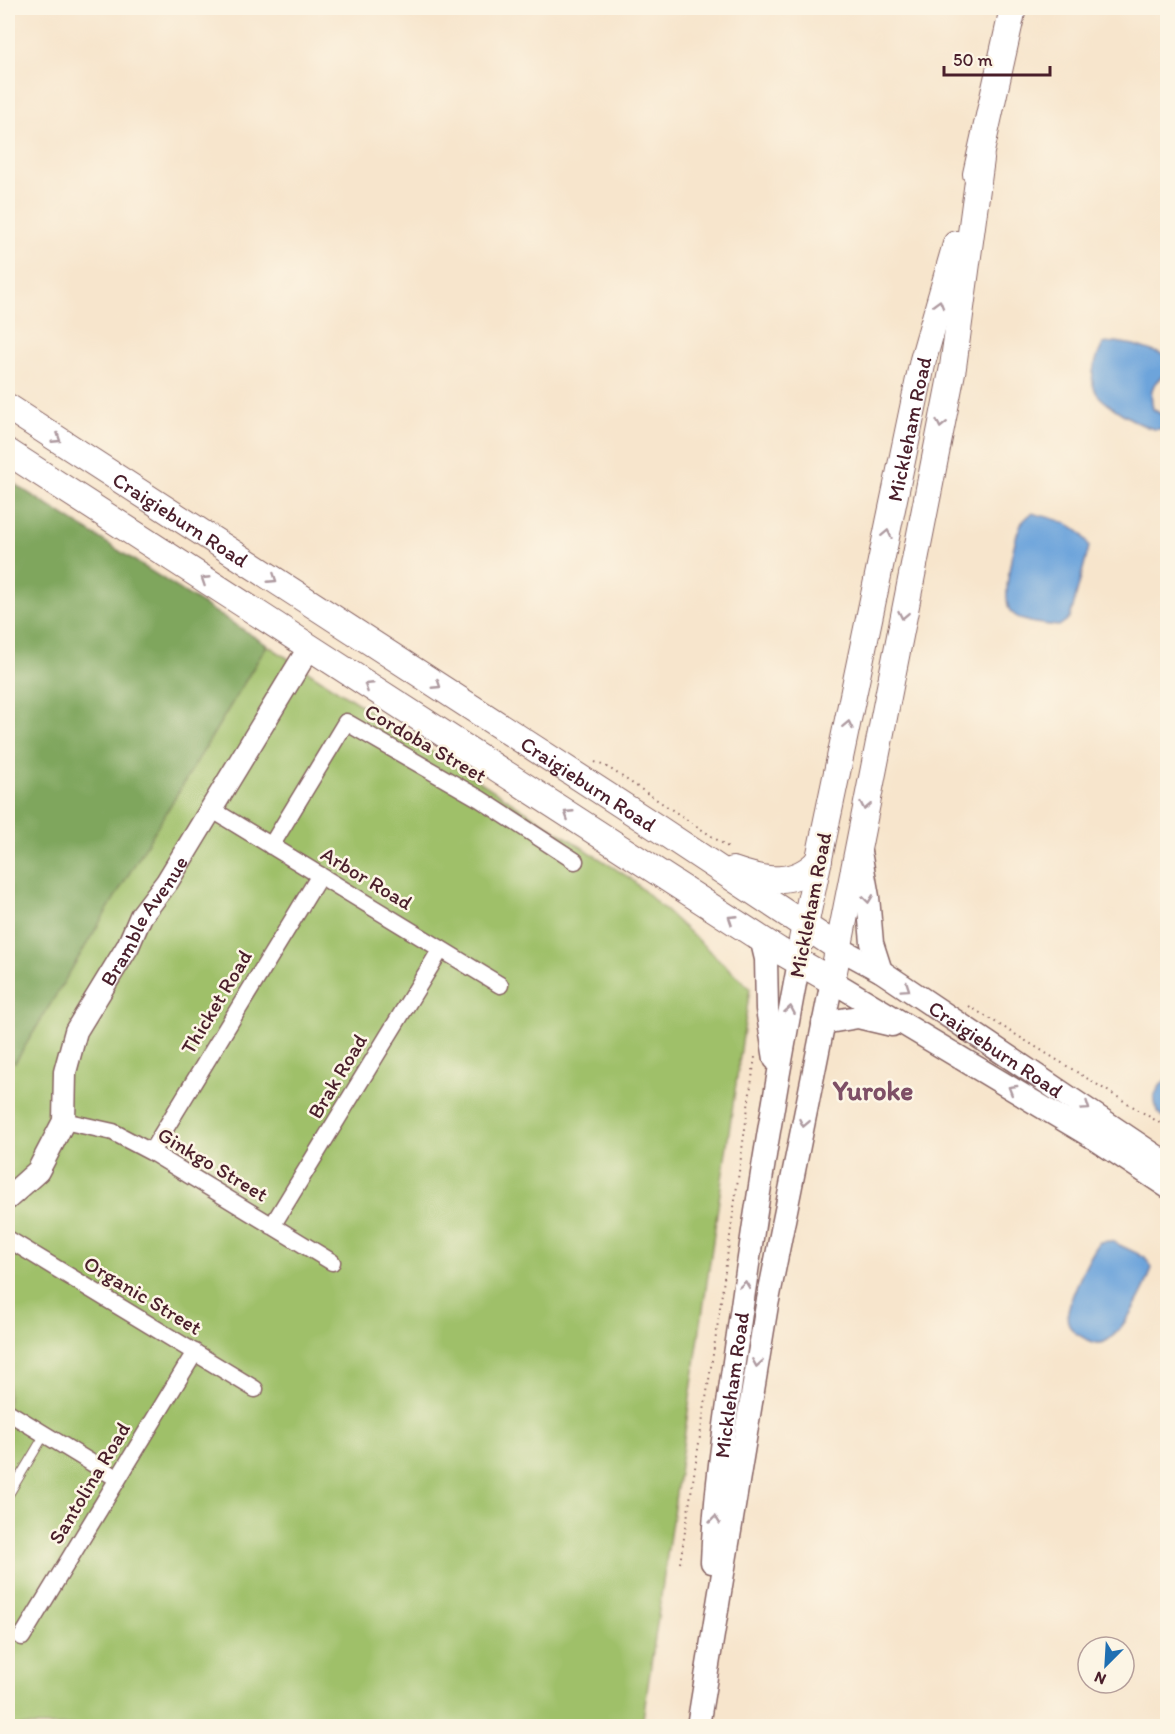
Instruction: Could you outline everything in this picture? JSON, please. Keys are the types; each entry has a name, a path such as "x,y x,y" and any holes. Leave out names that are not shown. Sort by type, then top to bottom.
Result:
{"main road":[{"name":"Mickleham Road","path":"799,962 923,360 981,159 1013,8"},
{"name":"Mickleham Road","path":"832,981 953,367 981,159"},
{"name":"Craigieburn Road","path":"8,407 837,947"},
{"name":"Craigieburn Road","path":"8,452 309,648 761,938 832,981"},
{"path":"702,858 761,878 774,879 802,876 819,860"}],"street":[{"name":"Bramble Avenue","path":"8,1198 38,1171 64,1121 65,1072 76,1030 128,946 141,916 166,882 309,648"},
{"name":"Cordoba Street","path":"271,846 346,722 480,799 575,861"},
{"name":"Arbor Road","path":"211,809 500,985"},
{"path":"858,842 868,897 872,943 881,971"},
{"name":"Thicket Road","path":"151,1152 320,875"},
{"path":"761,938 766,959 767,1009 778,1079"},
{"name":"Craigieburn Road","path":"837,947 881,971 1167,1164"},
{"name":"Brak Road","path":"272,1226 441,949"},
{"name":"Mickleham Road","path":"708,1662 714,1527 725,1425 758,1194 799,962"},
{"name":"Craigieburn Road","path":"832,981 1094,1138 1167,1187"},
{"name":"Mickleham Road","path":"698,1726 767,1305 832,981"},
{"path":"823,1023 858,1017 916,1031"},
{"name":"Ginkgo Street","path":"64,1121 113,1132 151,1152 332,1262"},
{"name":"Organic Street","path":"8,1239 255,1389"},
{"name":"Santolina Road","path":"22,1637 195,1353"},
{"path":"8,1412 118,1479"}],"lane":[{"path":"8,1496 45,1434"}],"path":[{"path":"963,1002 1167,1128"},
{"path":"680,1563 717,1329 755,1058"}],"green space":[{"path":"8,480 267,645 15,1063 8,1058"},
{"path":"267,645 630,878 750,988 642,1726 8,1726 8,1058 15,1062"}],"water":[{"path":"1116,342 1134,345 1167,356 1167,377 1164,375 1156,382 1151,394 1153,409 1167,418 1167,426 1164,428 1154,429 1131,419 1104,401 1095,390 1093,373 1103,344"},
{"path":"1032,513 1074,527 1089,547 1070,618 1059,626 1021,619 1011,612 1008,605 1007,583 1015,544 1021,524"},
{"path":"1167,1078 1167,1120 1157,1110 1154,1100 1158,1089"},
{"path":"1111,1241 1145,1257 1152,1268 1140,1297 1127,1319 1113,1336 1097,1343 1074,1332 1068,1322 1069,1305 1084,1269 1100,1242"}],"district":[{"name":"Yuroke","path":"873,1090"}]}
